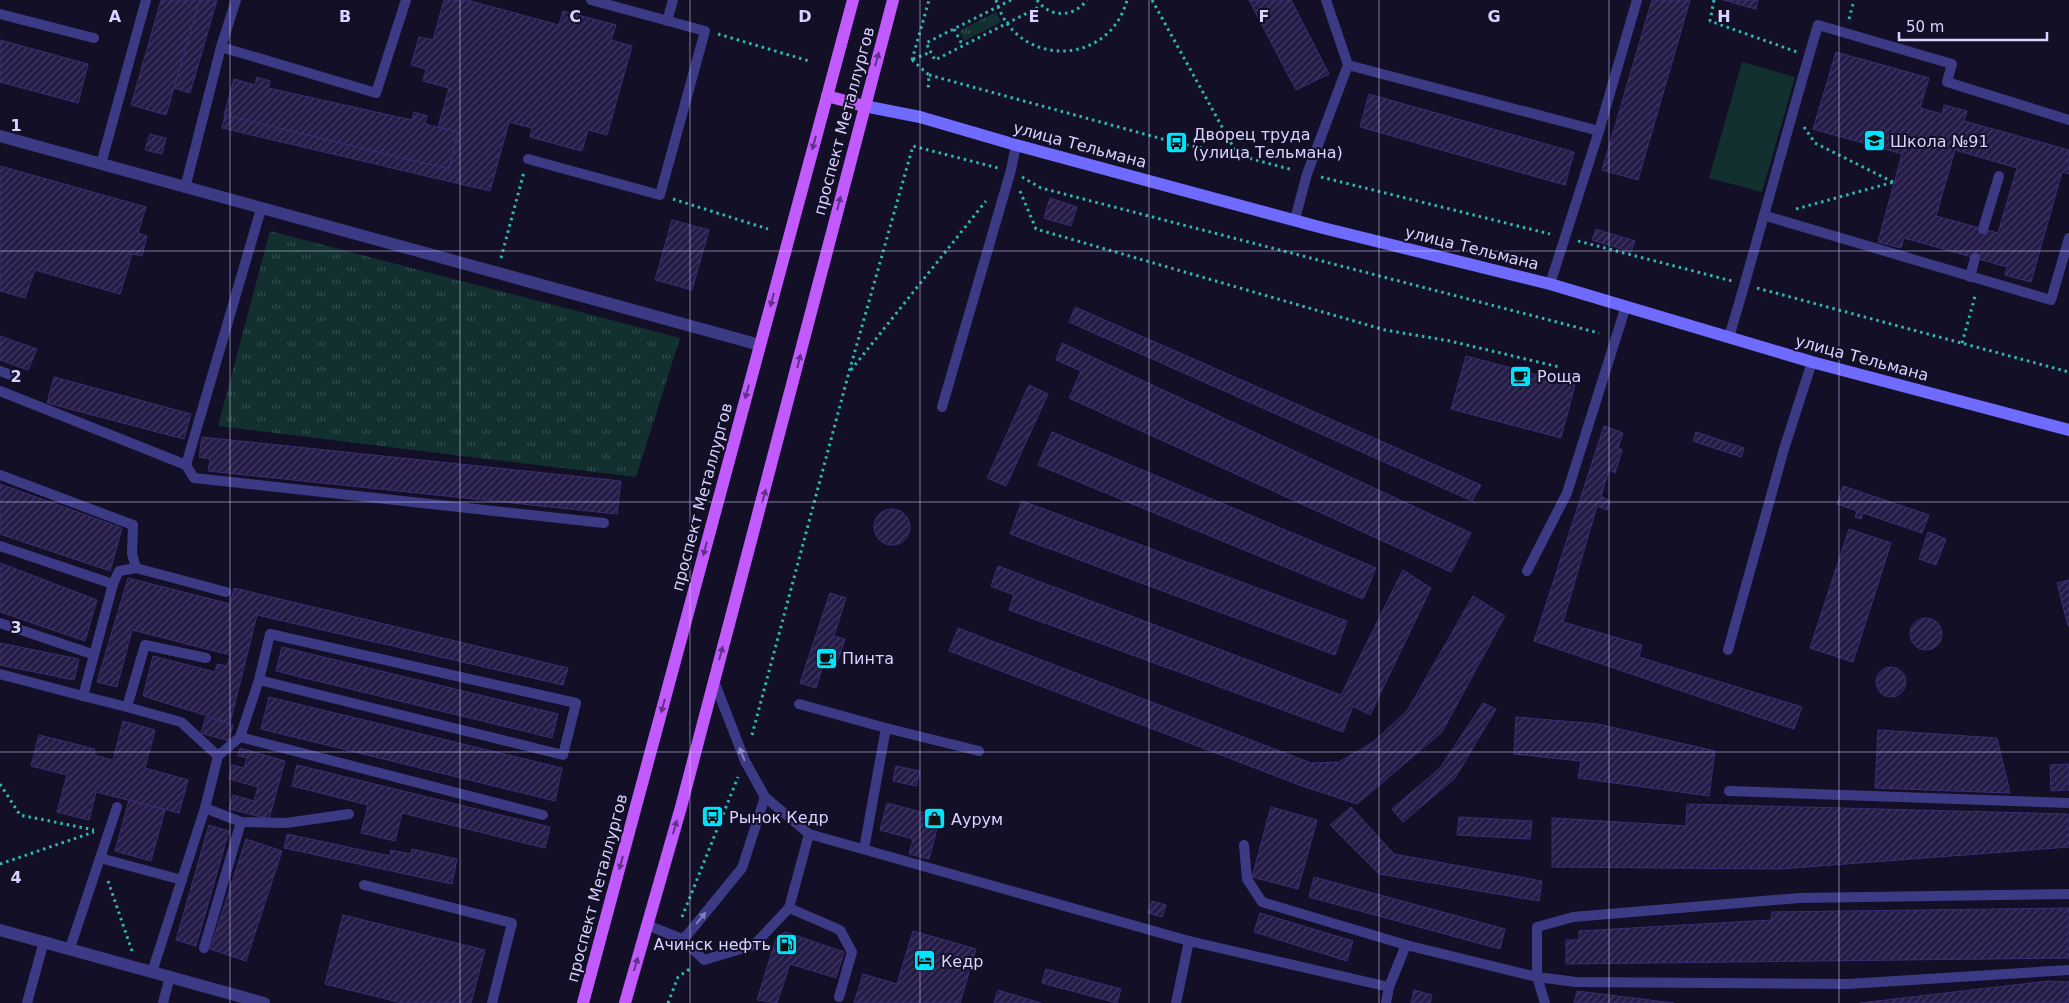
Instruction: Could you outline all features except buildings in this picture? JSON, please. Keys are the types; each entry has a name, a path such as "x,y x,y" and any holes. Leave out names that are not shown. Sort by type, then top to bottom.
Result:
{"main road":[{"name":"проспект Металлургов","path":"583,1003 852,0"},
{"name":"проспект Металлургов","path":"625,1003 681,807 893,0"},
{"path":"827,96 864,106"},
{"name":"улица Тельмана","path":"864,106 920,117 1016,145 1295,219 1550,284 1812,362 2069,430"}],"street":[{"path":"0,136 760,345"},
{"path":"0,930 264,1003"}],"lane":[{"path":"101,164 146,0"},
{"path":"185,188 221,47 236,0"},
{"path":"221,47 376,93 406,0"},
{"path":"528,160 660,195 705,31 591,0"},
{"path":"667,21 673,0"},
{"path":"1550,284 1599,131 1637,0"},
{"path":"1295,219 1307,174 1348,65 1330,3"},
{"path":"0,14 94,38"},
{"path":"1729,337 1766,216 1793,110 1818,25 1952,64 1947,82 2069,120"},
{"path":"1348,65 1599,131"},
{"path":"942,406 1011,170 1016,145"},
{"path":"1983,229 1999,176"},
{"path":"186,465 261,209"},
{"path":"1766,216 1974,279 2051,300 2069,238"},
{"path":"1974,279 1975,258"},
{"path":"1527,571 1567,493 1626,306"},
{"path":"1728,650 1784,450 1812,362"},
{"path":"0,371 16,377"},
{"path":"0,391 186,465 194,478 604,523"},
{"path":"0,475 133,525 132,554 136,568"},
{"path":"0,546 112,584"},
{"path":"83,696 92,654 112,584 119,571 136,568 226,592"},
{"path":"0,623 92,654"},
{"path":"152,972 205,808 218,756 240,737 259,680 270,634 576,703 563,755 259,680"},
{"path":"127,707 145,645 206,658"},
{"path":"0,674 181,722 218,756"},
{"path":"714,681 745,761 765,797 809,834 1189,941 1389,987"},
{"path":"799,704 979,751"},
{"path":"864,849 886,728"},
{"path":"240,737 543,815"},
{"path":"1729,791 2069,803"},
{"path":"685,936 742,868 765,797"},
{"path":"70,948 117,807"},
{"path":"205,808 241,822 286,823 349,814"},
{"path":"204,948 241,822"},
{"path":"647,924 685,936 704,960 754,945 789,908 809,834"},
{"path":"1244,845 1247,878 1262,902 1406,946 1537,977 1576,982 1848,984 2069,970"},
{"path":"100,858 182,880"},
{"path":"364,885 512,923 492,1003"},
{"path":"1545,1003 1537,977 1537,927 1573,917 1799,898 2069,894"},
{"path":"789,908 840,930 852,952 839,998"},
{"path":"27,1003 44,941"},
{"path":"1176,1003 1189,941"},
{"path":"1386,1003 1389,987 1406,946"},
{"path":"163,1003 170,976"}],"path":[{"path":"912,60 929,0"},
{"path":"996,0 1007,23 1020,37 1044,49 1072,51 1092,44 1109,32 1118,21 1127,0"},
{"path":"1011,0 926,43 935,60 1041,6"},
{"path":"1037,0 1041,6 1057,14 1075,11 1087,0"},
{"path":"1152,0 1237,155"},
{"path":"1714,0 1710,22 1780,47 1809,55"},
{"path":"1845,33 1854,0"},
{"path":"954,29 962,46"},
{"path":"705,31 809,61"},
{"path":"912,60 930,52"},
{"path":"912,60 929,75 1178,143 1237,155 1564,238 2069,372"},
{"path":"928,90 929,75"},
{"path":"1793,110 1815,143 1894,182 1793,210"},
{"path":"685,936 681,918 745,761 849,372 913,146 1011,170 1041,188 1600,333"},
{"path":"497,273 528,160"},
{"path":"1011,170 1036,229 1385,330 1450,341 1559,367"},
{"path":"849,372 992,193"},
{"path":"660,195 768,229"},
{"path":"1962,343 1974,279"},
{"path":"0,784 20,815 99,831 0,864"},
{"path":"100,858 138,968"},
{"path":"668,1003 678,977 704,960"}],"green space":[{"path":"996,12 1001,22 964,41 959,31"},
{"path":"1742,62 1795,77 1762,192 1709,178"},
{"path":"270,231 680,338 636,477 218,426"}],"place":[{"name":"Школа №91","path":"1874,141"},
{"name":"Дворец труда (улица Тельмана)","path":"1177,143"},
{"name":"Роща","path":"1521,376"},
{"name":"Пинта","path":"826,658"},
{"name":"Рынок Кедр","path":"713,817"},
{"name":"Аурум","path":"935,819"},
{"name":"Ачинск нефть","path":"787,944"},
{"name":"Кедр","path":"925,961"}]}
